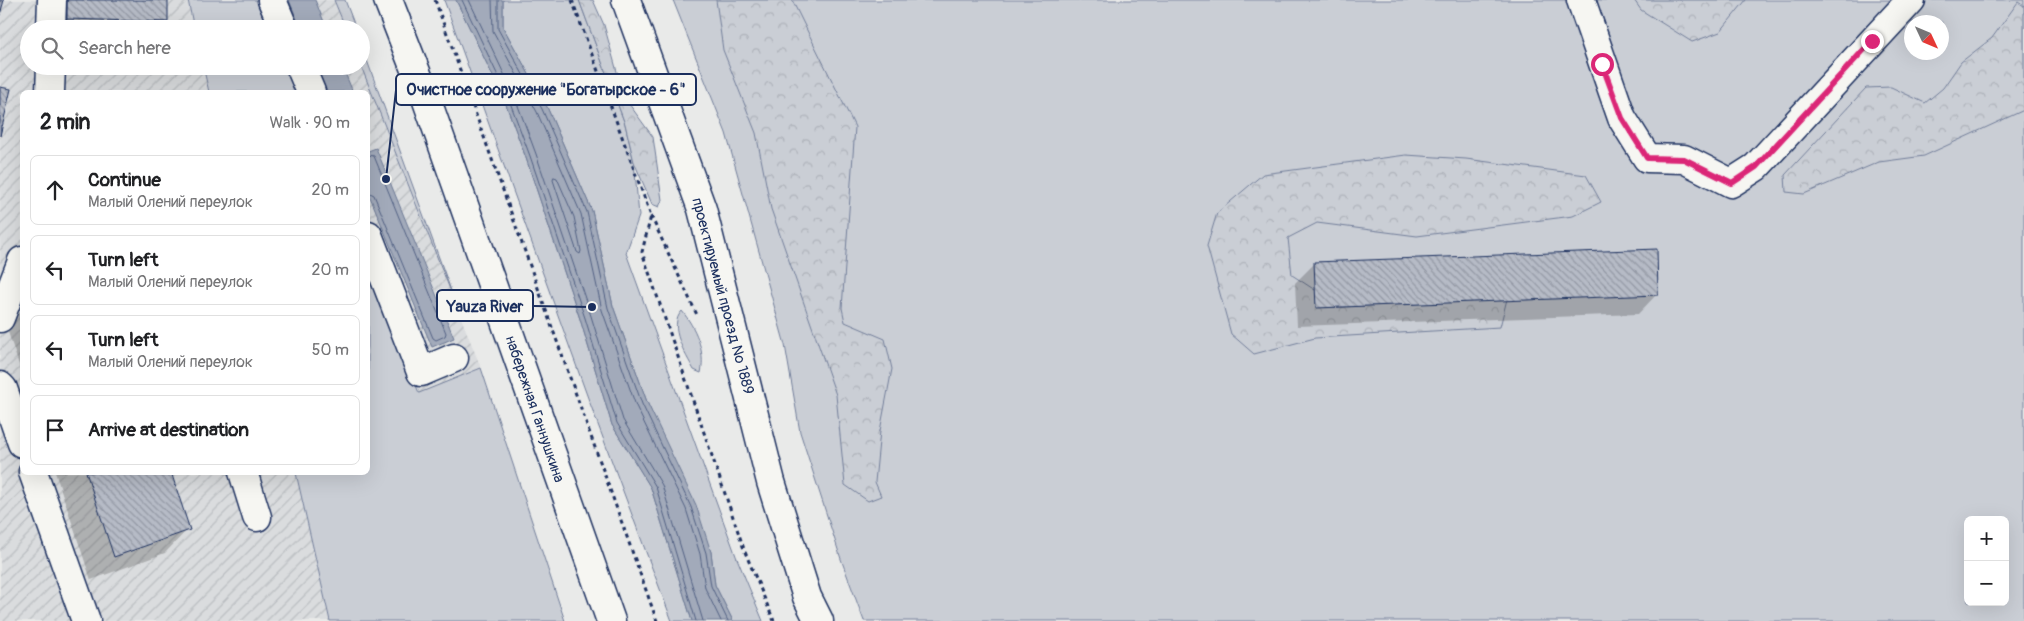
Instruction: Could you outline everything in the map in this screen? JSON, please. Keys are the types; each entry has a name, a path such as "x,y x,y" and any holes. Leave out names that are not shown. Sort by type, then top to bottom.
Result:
{"main road":[{"path":"51,20 52,0"},
{"path":"272,0 280,20"},
{"name":"набережная Ганнушкина","path":"388,0 428,104 611,621"},
{"name":"проектируемый проезд № 1889","path":"626,0 702,209 771,482 813,609"},
{"path":"1581,0 1622,118 1647,158 1684,159 1732,183 1756,167 1910,0"},
{"path":"50,90 51,75"},
{"path":"303,75 309,90"},
{"path":"370,240 421,372 454,358"},
{"path":"0,318 20,267"},
{"path":"0,386 3,389 20,437"},
{"path":"34,475 86,621"},
{"path":"244,475 257,517"}],"path":[{"path":"435,0 657,621"},
{"path":"572,0 651,216 642,252 745,552 774,621"}],"shaded area":[{"path":"0,0 188,0 192,20 20,20 20,75 205,75 209,90 20,90 20,475 296,475 330,621 0,621"},
{"path":"262,0 334,0 342,20 270,20"},
{"path":"292,75 365,75 481,368 419,394 370,270 370,90 298,90"}],"green space":[{"path":"188,0 262,0 270,20 192,20"},
{"path":"334,0 345,0 353,20 342,20"},
{"path":"444,0 456,0 504,99 526,158 580,319 612,425 651,488 692,621 672,621 588,398"},
{"path":"503,0 579,0 625,124 634,162 639,216 626,253 736,556 763,621 733,621 715,585 711,552 647,402 613,306 592,211 547,107 503,27"},
{"path":"579,0 593,0 604,25 624,97 653,137 662,200 659,207 652,204 634,162 625,124"},
{"path":"673,0 2024,0 2024,621 864,621 841,559 800,432 785,345 726,133"},
{"path":"716,0 792,0 855,127 842,308 845,322 885,339 892,369 880,431 875,482 881,496 868,501 845,485 836,395 771,209 756,133 723,50"},
{"path":"1634,0 1746,0 1720,32 1692,42 1641,10"},
{"path":"2018,2 2024,6 2024,110 1924,156 1879,162 1804,194 1786,192 1785,175 1866,88 1891,87 1925,103 1943,88 1961,62 1992,38"},
{"path":"370,69 457,307 365,75 370,75"},
{"path":"205,75 292,75 298,90 209,90"},
{"path":"1406,155 1466,159 1586,175 1601,202 1573,216 1417,236 1317,223 1288,238 1292,275 1341,307 1507,299 1500,327 1315,338 1254,354 1231,334 1207,246 1217,213 1263,174"},
{"path":"370,270 419,393 481,368 565,621 330,621 296,475 370,475"},
{"path":"682,311 691,324 701,348 701,373 694,370 679,341 676,324"}],"water":[{"path":"289,0 315,0 323,20 297,20"},
{"path":"456,0 503,0 503,27 547,107 592,211 613,306 647,402 696,505 711,552 715,585 733,621 692,621 651,488 612,425 580,319 526,158 504,99"},
{"path":"320,75 346,75 352,90 326,90"},
{"path":"376,148 454,338 432,347 370,197 370,150"}],"building":[{"path":"0,0 4,0 0,15"},
{"path":"67,0 168,0 168,20 67,19"},
{"path":"0,87 11,89 0,136"},
{"path":"1657,249 1658,295 1316,308 1314,262"},
{"path":"87,475 172,475 190,530 114,557"}],"place":[{"name":"Очистное сооружение \"Богатырское - 6\"","path":"386,179"},
{"name":"Yauza River","path":"592,307"}],"route":[{"path":"1602,64 1622,118 1647,158 1684,159 1732,183 1756,167 1872,41"}]}
